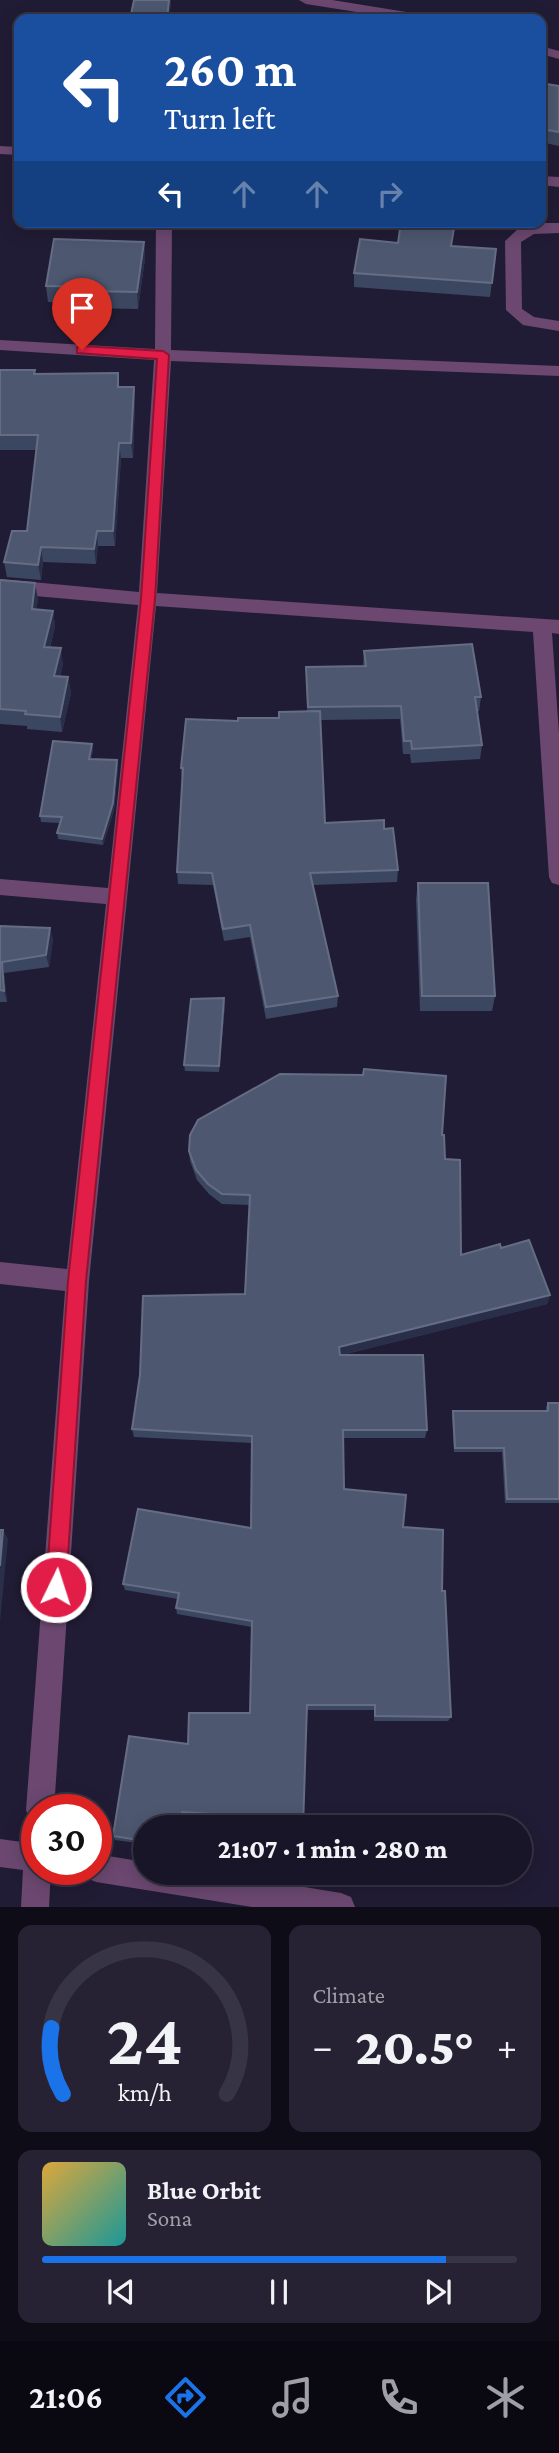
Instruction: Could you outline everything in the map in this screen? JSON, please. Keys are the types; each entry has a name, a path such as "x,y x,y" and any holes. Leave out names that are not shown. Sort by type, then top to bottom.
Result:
{"street":[{"path":"306,0 394,14"},
{"path":"41,1794 77,1281 148,599 163,355 164,228"},
{"path":"559,228 533,228 520,233 513,241 514,310 521,319 534,324 559,326"},
{"path":"0,345 163,355 559,371"},
{"path":"0,586 148,599 550,626 559,877"},
{"path":"0,887 117,897"},
{"path":"0,1273 77,1281"},
{"path":"0,1853 21,1856"},
{"path":"112,1871 341,1907"},
{"path":"35,1907 36,1885"}],"building":[{"path":"134,0 169,0 168,14 131,14"},
{"path":"546,84 559,86 559,132 546,130"},
{"path":"400,228 454,228 451,246 496,249 492,283 354,273 360,239 398,243"},
{"path":"54,239 144,242 137,292 87,291 88,287 46,286"},
{"path":"0,370 35,370 34,374 118,373 118,387 134,387 131,443 119,443 113,531 97,531 94,549 41,547 38,565 4,562 12,531 27,531 38,435 0,435"},
{"path":"0,580 35,583 32,609 53,611 44,647 61,648 54,676 68,677 60,717 0,709"},
{"path":"472,644 481,697 475,697 482,745 412,749 411,741 404,741 401,706 308,707 306,667 366,666 364,651"},
{"path":"320,711 325,823 384,820 384,829 393,828 398,870 310,873 338,996 266,1007 250,925 223,929 212,873 177,872 181,768 186,719 238,721 238,718 279,718 279,712"},
{"path":"53,741 92,744 89,759 117,760 113,803 102,839 57,833 62,817 40,816"},
{"path":"418,883 488,883 495,996 422,996"},
{"path":"0,926 50,928 46,955 2,962 4,991 0,990"},
{"path":"224,998 219,1066 184,1065 191,999"},
{"path":"364,1069 446,1076 442,1135 445,1159 460,1160 461,1255 500,1244 501,1248 529,1240 550,1295 339,1347 340,1355 423,1355 427,1430 343,1430 344,1489 406,1495 403,1527 443,1530 442,1591 445,1591 451,1717 375,1716 375,1705 307,1705 303,1815 182,1812 182,1815 133,1815 133,1839 113,1836 129,1736 188,1744 189,1713 250,1713 252,1621 176,1608 179,1593 123,1584 138,1509 251,1528 252,1436 132,1429 140,1375 143,1296 245,1294 250,1195 222,1194 208,1184 196,1170 189,1151 190,1135 198,1120 280,1074 363,1075"},
{"path":"548,1403 559,1403 559,1499 507,1499 504,1448 455,1448 453,1411 548,1411"},
{"path":"0,1530 3,1530 0,1566"}],"route":[{"path":"56,1587 77,1281 148,599 163,355 82,350"}]}
